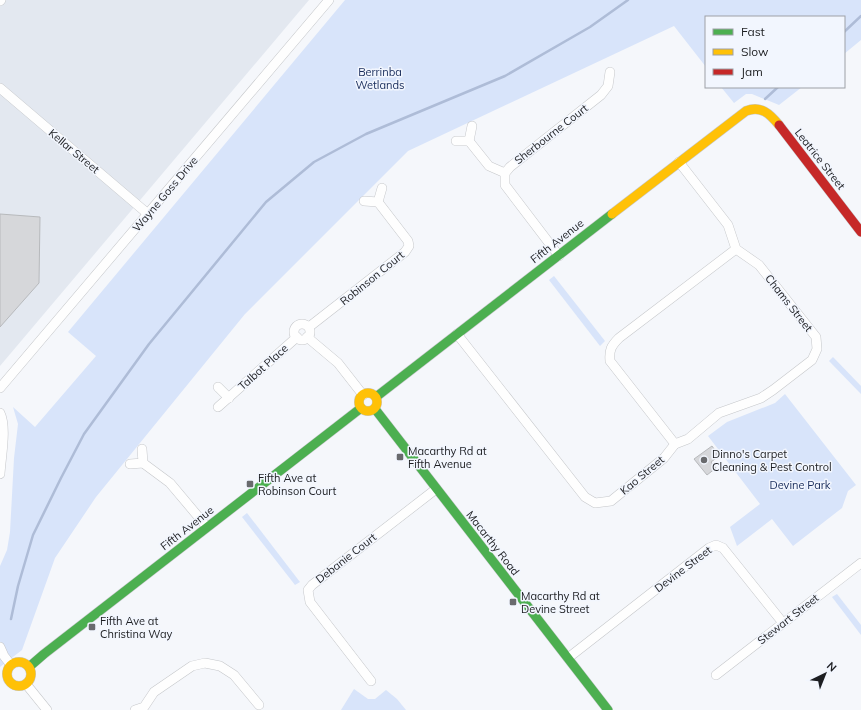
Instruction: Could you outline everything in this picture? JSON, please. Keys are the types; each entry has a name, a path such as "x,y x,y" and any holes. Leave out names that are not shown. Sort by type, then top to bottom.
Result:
{"street":[{"name":"Wayne Goss Drive","path":"0,388 329,0"},
{"name":"Sherbourne Court","path":"558,256 505,185 505,173 510,167 601,95 608,86 610,72"},
{"name":"Kellar Street","path":"0,88 148,214"},
{"name":"Fifth Avenue","path":"376,397 742,113 755,108"},
{"name":"Leatrice Street","path":"755,108 763,110 771,115 861,232"},
{"path":"472,126 469,141 489,166 505,173"},
{"path":"456,141 469,141"},
{"path":"675,444 610,361 609,352 612,345 619,338 736,249 728,225 679,162"},
{"path":"364,201 378,202 382,188"},
{"name":"Robinson Court","path":"309,328 405,252 408,246 408,241 378,202"},
{"name":"Chams Street","path":"675,444 688,439 719,413 767,394 812,360 817,349 816,337 759,265 736,249"},
{"path":"304,324 309,328 310,333 307,337 301,339 297,337 295,331 298,325 304,324"},
{"name":"Kao Street","path":"457,334 585,497 595,503 610,501 664,458 675,444"},
{"name":"Talbot Place","path":"218,407 297,337"},
{"path":"307,337 338,363 363,395"},
{"name":"Talbot Place","path":"218,387 228,398"},
{"path":"368,393 376,397 378,405 375,409 369,412 361,408 359,400 363,395 368,393"},
{"name":"Fifth Avenue","path":"29,667 361,408"},
{"name":"Macarthy Road","path":"375,409 608,710"},
{"path":"0,413 2,417 3,431 0,474"},
{"path":"142,449 144,464"},
{"path":"130,464 144,464 170,483 207,527"},
{"name":"Debanie Court","path":"371,681 310,602 308,590 312,585 436,488"},
{"name":"Devine Street","path":"568,658 709,548 716,545 723,548 783,623"},
{"name":"Stewart Street","path":"716,675 861,563"},
{"path":"0,647 4,656 11,665"},
{"path":"18,662 26,664 29,667 31,674 26,684 16,686 10,682 8,679 8,672 11,665 18,662"},
{"path":"142,709 154,692 192,666 205,663 220,666 234,675 258,705"},
{"path":"0,688 10,682"},
{"path":"26,684 47,710"}],"shaded area":[{"path":"0,0 309,0 0,366"}],"green space":[{"name":"Berrinba Wetlands","path":"345,0 861,0 861,40 845,53 845,16 705,16 705,66 674,26 408,151 245,314 96,497 55,558 22,650 0,667 0,566 7,550 10,532 14,458 18,424 13,407 35,427 96,356 68,332"},
{"path":"722,88 801,88 779,105 752,94 746,94 734,103"},
{"path":"554,276 605,341 600,346 549,280"},
{"path":"833,357 861,386 861,394 829,361"},
{"name":"Devine Park","path":"785,394 856,485 848,491 842,508 793,546 772,519 737,546 730,527 760,504 708,436 727,422 775,403"},
{"path":"247,513 300,582 295,585 242,517"},
{"path":"837,594 861,625 861,635 832,597"},
{"path":"354,689 368,699 375,699 386,690 397,699 406,710 341,710"}],"building":[{"path":"0,214 40,217 39,283 0,327"},
{"name":"Dinno's Carpet Cleaning & Pest Control","path":"712,446 719,456 711,462 716,468 707,475 694,459"}],"waterway":[{"path":"11,619 18,586 33,535 84,434 149,344 266,202 314,162 366,134 505,76 590,27 628,0"},
{"path":"845,31 861,16"},
{"path":"765,99 777,88"}],"traffic: fast":[{"path":"376,397 612,214"},
{"path":"29,667 361,408"},
{"path":"375,409 608,710"}],"traffic: slow":[{"path":"612,214 746,111 751,109 761,110 769,114 779,125"},
{"path":"364,393 372,393 377,398 377,402 375,409 372,411 364,411 359,406 359,398 364,393"},
{"path":"19,662 24,663 30,669 31,674 30,679 24,685 19,686 14,685 8,679 7,674 8,669 14,663 19,662"}],"traffic: jam":[{"path":"779,125 861,232"}],"place":[{"name":"Macarthy Rd at Fifth Avenue","path":"400,457"},
{"name":"Dinno's Carpet Cleaning & Pest Control","path":"704,460"},
{"name":"Fifth Ave at Robinson Court","path":"250,484"},
{"name":"Macarthy Rd at Devine Street","path":"513,602"},
{"name":"Fifth Ave at Christina Way","path":"92,627"}]}
